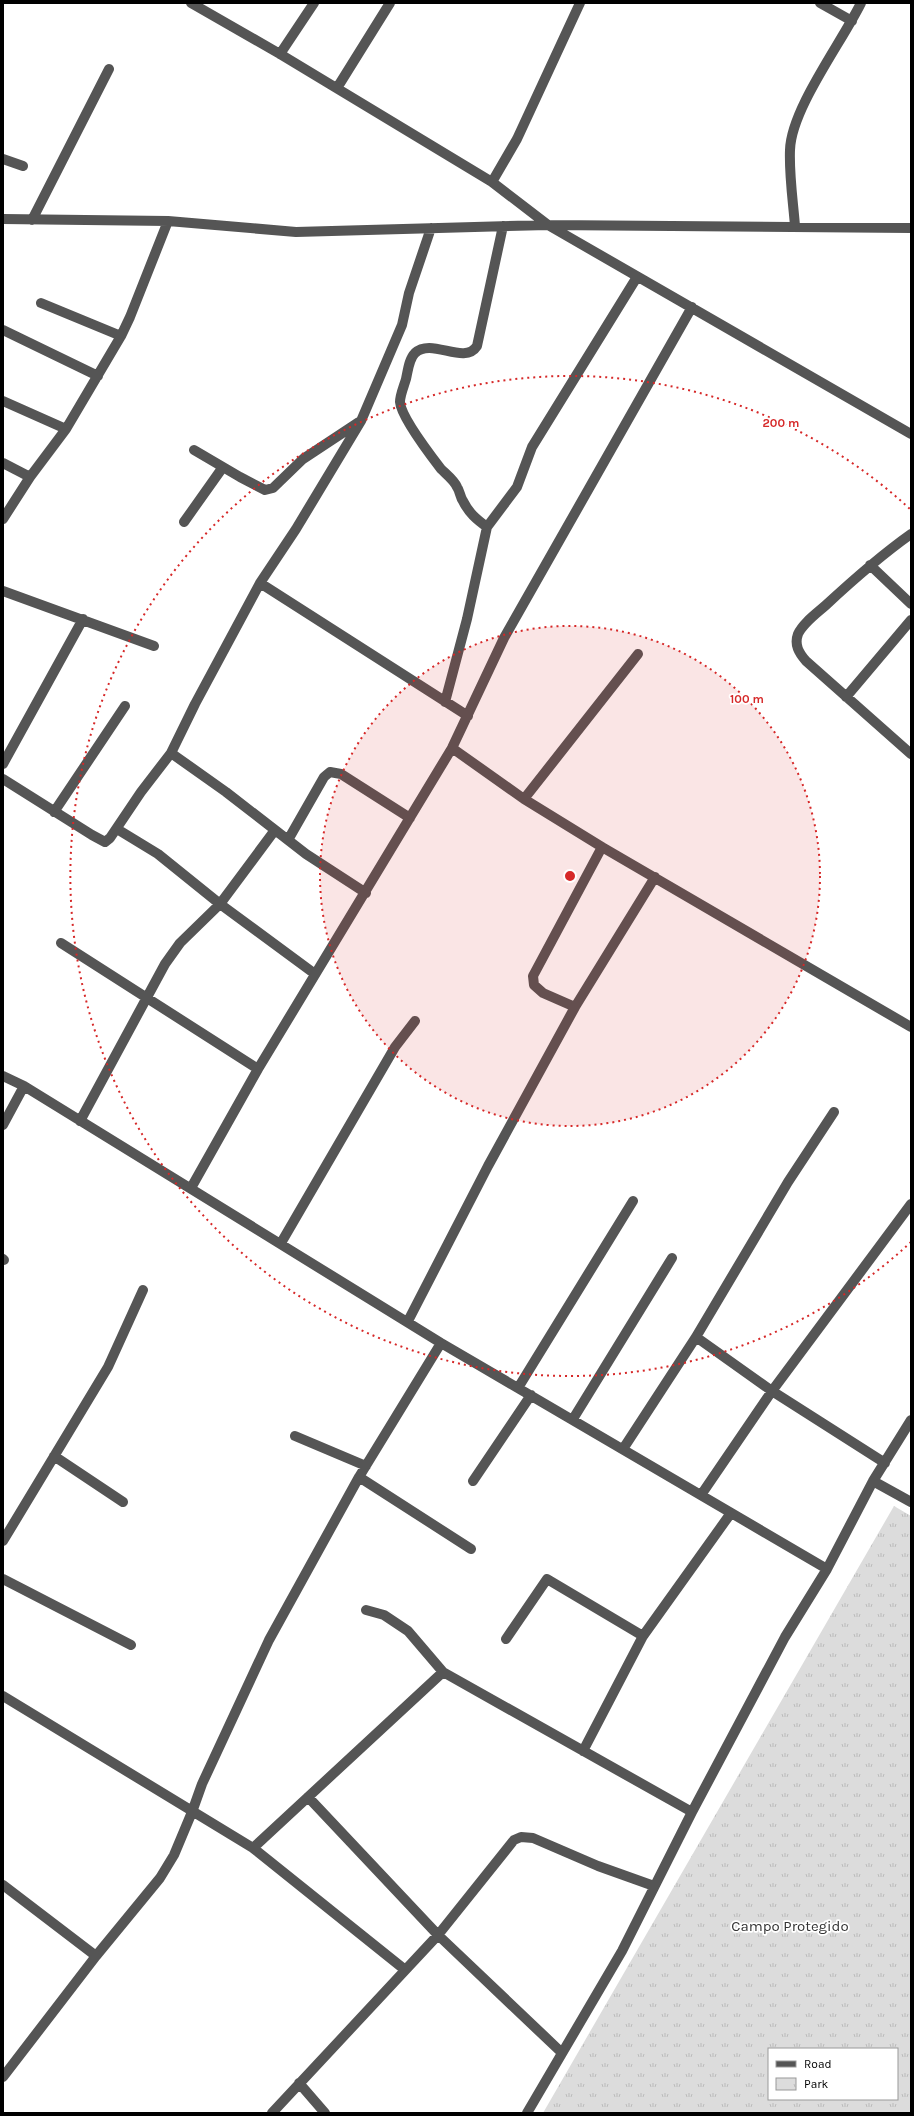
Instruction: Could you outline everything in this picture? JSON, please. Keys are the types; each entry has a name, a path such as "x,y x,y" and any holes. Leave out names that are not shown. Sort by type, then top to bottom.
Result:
{"street":[{"path":"191,3 280,54 492,182 548,224 637,277 911,434"},
{"path":"280,54 314,3"},
{"path":"337,88 390,3"},
{"path":"492,182 517,139 580,3"},
{"path":"820,3 852,21"},
{"path":"795,226 790,149 793,132 805,103 861,3"},
{"path":"32,220 109,69"},
{"path":"3,159 23,166"},
{"path":"3,219 168,221 296,232 548,224 911,228"},
{"path":"3,519 30,477 66,429 121,336 168,221"},
{"path":"487,527 472,516 462,500 457,486 440,467 412,429 402,412 400,401 411,359 416,352 424,349 440,349 468,354 473,352 477,346 503,226"},
{"path":"3,779 54,812 105,842 117,828 141,792 171,753 195,704 260,583 296,529 361,421 402,325 409,293 431,228"},
{"path":"445,702 467,619 487,527 517,487 532,448 637,277"},
{"path":"41,303 121,336"},
{"path":"191,1188 258,1069 366,893 452,748 504,638 692,308"},
{"path":"3,330 98,376"},
{"path":"3,400 66,429"},
{"path":"194,450 265,490 273,488 303,459 361,421"},
{"path":"3,463 30,477"},
{"path":"184,522 223,467"},
{"path":"911,534 870,565 806,624 798,633 796,643 799,653 806,661 911,754"},
{"path":"870,565 911,604"},
{"path":"260,583 468,716"},
{"path":"3,591 154,646"},
{"path":"3,764 83,619"},
{"path":"846,697 911,620"},
{"path":"524,799 638,654"},
{"path":"54,812 125,706"},
{"path":"452,748 524,799 602,847 911,1027"},
{"path":"171,753 306,854 366,893"},
{"path":"288,840 324,777 330,772 341,774 410,818"},
{"path":"117,828 158,854 220,904 315,974"},
{"path":"80,1121 165,964 180,943 220,904 275,830"},
{"path":"575,1008 543,993 534,985 533,976 602,847"},
{"path":"408,1320 488,1166 575,1008 655,877"},
{"path":"61,943 258,1069"},
{"path":"281,1243 395,1047 415,1021"},
{"path":"3,1076 24,1086 408,1320 441,1343 827,1569"},
{"path":"3,1125 24,1086"},
{"path":"623,1449 696,1337 788,1182 834,1112"},
{"path":"518,1388 633,1201"},
{"path":"701,1495 772,1391 911,1204"},
{"path":"573,1420 672,1258"},
{"path":"3,1540 108,1367 143,1290"},
{"path":"696,1337 772,1391 885,1463"},
{"path":"3,2077 96,1956 160,1878 174,1855 202,1784 269,1640 359,1476 441,1343"},
{"path":"473,1481 531,1395"},
{"path":"527,2113 561,2052 622,1951 692,1812 785,1637 827,1569 873,1481 911,1420"},
{"path":"295,1436 366,1466"},
{"path":"54,1456 123,1502"},
{"path":"359,1476 471,1549"},
{"path":"873,1481 911,1502"},
{"path":"583,1751 643,1636 731,1513"},
{"path":"3,1579 130,1645"},
{"path":"506,1639 547,1579 643,1636"},
{"path":"366,1610 384,1615 408,1631 443,1672 692,1812"},
{"path":"253,1848 443,1672"},
{"path":"3,1696 253,1848 404,1969"},
{"path":"308,1796 438,1935 561,2052"},
{"path":"272,2113 404,1969 438,1935 509,1844 521,1837 533,1838 654,1886"},
{"path":"3,1885 96,1956"},
{"path":"299,2083 325,2113"}],"green space":[{"name":"Campo Protegido","path":"894,1506 911,1516 911,2113 543,2113"}]}
